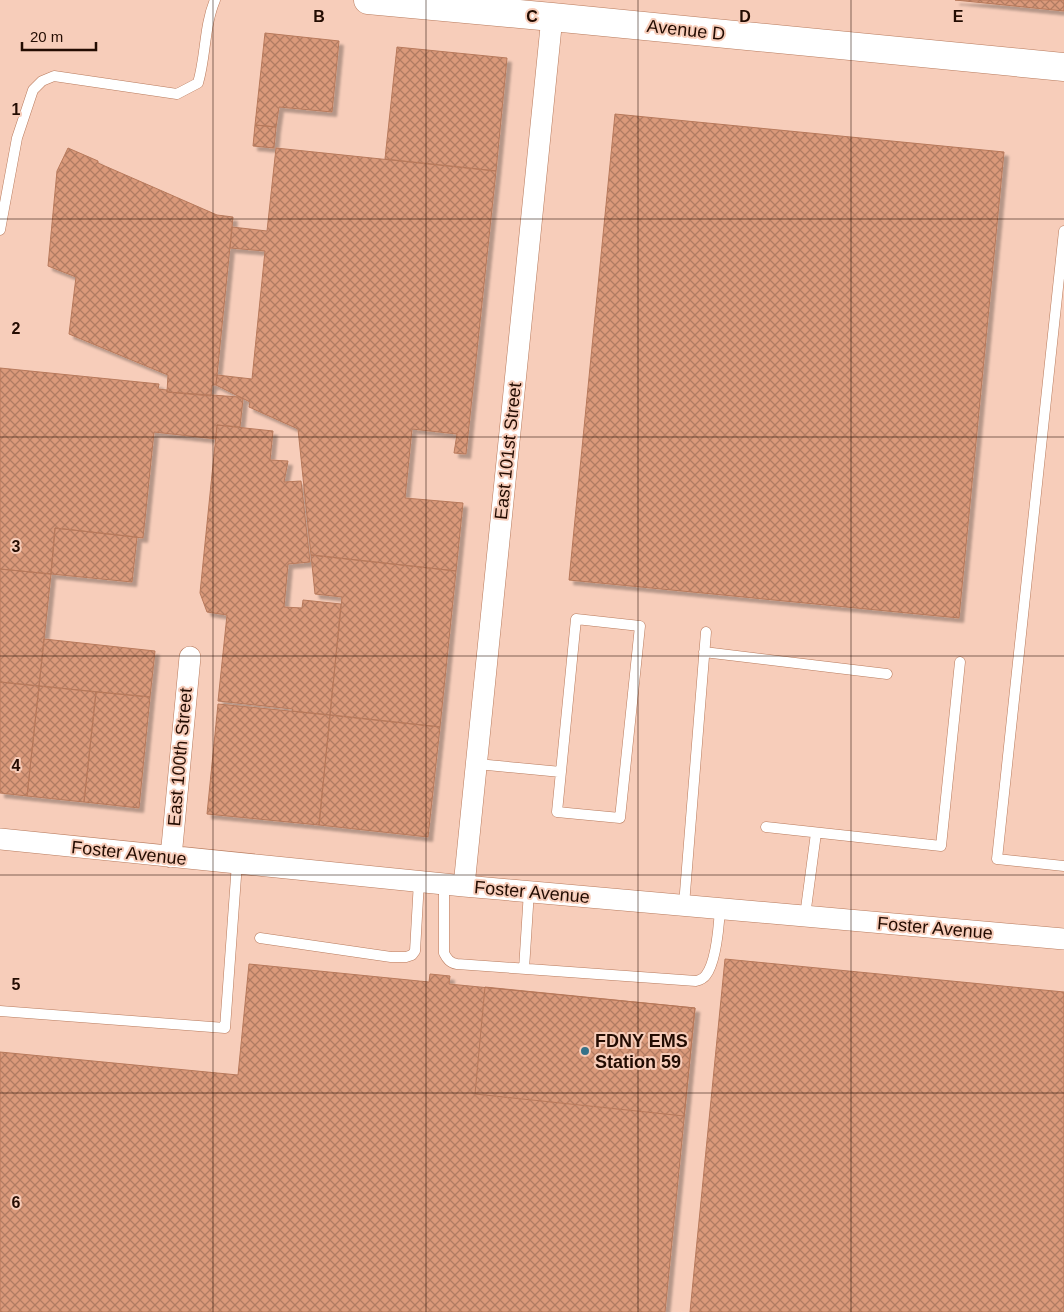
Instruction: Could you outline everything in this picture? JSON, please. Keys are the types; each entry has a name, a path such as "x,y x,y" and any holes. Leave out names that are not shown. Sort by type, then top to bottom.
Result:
{"main road":[{"name":"Avenue D","path":"368,0 552,16 1064,67"}],"street":[{"name":"East 101st Street","path":"454,885 476,764 552,16"},
{"name":"East 100th Street","path":"171,857 190,656"},
{"name":"Foster Avenue","path":"0,839 454,885 1064,939"}],"lane":[{"path":"0,230 17,138 34,90 42,82 54,76 177,94 186,90 198,83 202,69 210,11 215,0"},
{"path":"1064,231 997,859 1064,866"},
{"path":"576,619 640,626 620,818 556,812 561,772 576,619"},
{"path":"684,905 706,632"},
{"path":"704,652 887,674"},
{"path":"766,827 941,846 960,662"},
{"path":"476,764 561,772"},
{"path":"805,916 816,832"},
{"path":"0,1011 225,1028 236,863"},
{"path":"260,938 391,957 412,955 415,951 419,881"},
{"path":"454,885 444,953 447,959 457,964 696,981 706,975 714,954 719,933 720,908"},
{"path":"524,968 529,892"}],"building":[{"path":"955,0 1064,0 1064,11"},
{"path":"265,33 339,41 332,112 279,107 276,127 255,125"},
{"path":"397,47 507,58 496,171 385,159"},
{"path":"615,114 1004,152 959,618 569,580"},
{"path":"255,125 276,127 274,148 253,146"},
{"path":"68,148 217,215 233,217 216,385 212,385 211,396 167,392 168,375 69,334 76,277 48,266 57,171"},
{"path":"276,148 496,171 466,454 454,453 457,434 412,429 405,498 463,503 456,571 311,555 298,429 249,407 250,402 216,385 217,375 252,379 265,251 230,248 232,227 267,231"},
{"path":"0,368 159,384 158,389 167,390 167,392 240,397 243,399 240,427 217,425 216,439 154,432 143,538 55,528 51,574 0,569"},
{"path":"217,425 273,431 270,460 288,461 284,482 301,481 310,562 288,564 284,607 302,608 303,600 341,604 330,715 218,701 227,615 207,612 200,593"},
{"path":"55,528 137,537 132,582 51,574"},
{"path":"311,555 456,571 440,727 330,715 342,597 315,594"},
{"path":"0,569 51,574 39,686 0,682"},
{"path":"44,639 155,651 150,697 39,686"},
{"path":"0,682 39,686 27,796 0,793"},
{"path":"39,686 96,692 84,802 27,796"},
{"path":"96,692 150,697 139,808 84,802"},
{"path":"218,704 330,715 319,825 207,814"},
{"path":"330,715 440,727 428,837 319,825"},
{"path":"725,959 1064,992 1064,1312 690,1312"},
{"path":"249,964 429,982 430,974 450,976 449,984 695,1008 665,1312 0,1312 0,1052 238,1075"},
{"name":"FDNY EMS Station 59","path":"485,987 695,1008 684,1116 475,1094"}],"place":[{"name":"FDNY EMS Station 59","path":"585,1051"}]}
